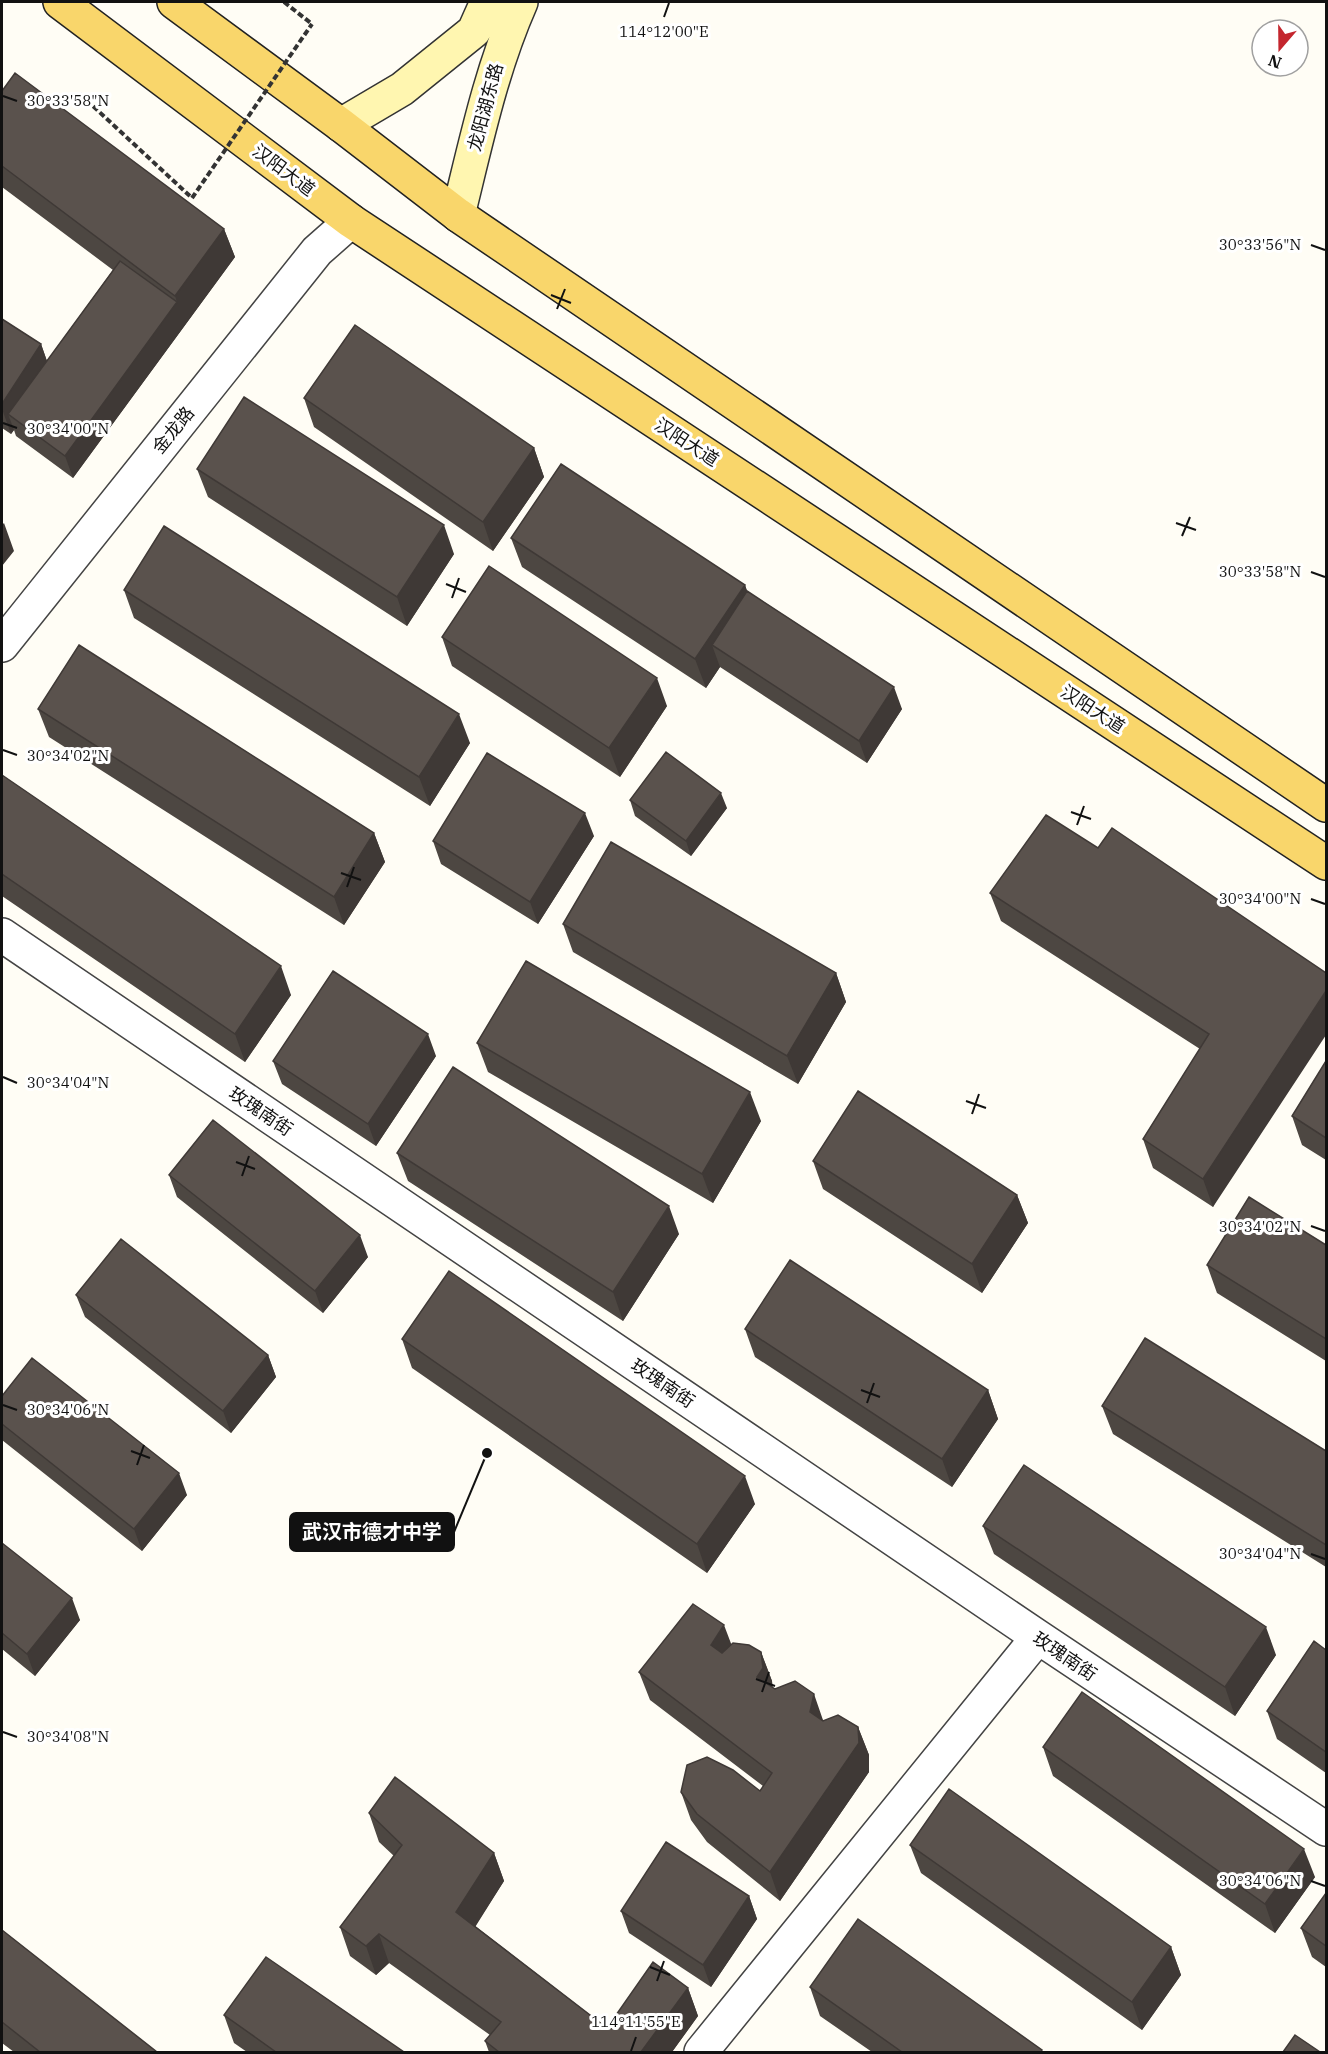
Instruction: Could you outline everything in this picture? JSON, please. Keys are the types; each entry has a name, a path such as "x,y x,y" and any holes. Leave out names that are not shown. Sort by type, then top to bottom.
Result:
{"main road":[{"name":"汉阳大道","path":"60,2 351,221 1326,863"},
{"path":"174,2 341,125 458,215 1326,805"},
{"path":"341,125 402,89 474,31 487,2"},
{"name":"龙阳湖东路","path":"458,215 485,101 503,41 521,2"}],"street":[{"name":"金龙路","path":"2,645 317,251 351,221"},
{"name":"玫瑰南街","path":"2,935 1038,1637 1326,1829"},
{"path":"702,2052 1038,1637"}],"path":[{"path":"80,94 192,198 312,24 284,2"}],"building":[{"path":"15,73 224,229 175,296 2,166 2,91"},
{"path":"120,261 177,302 65,456 8,414"},
{"path":"2,319 41,344 2,404"},
{"path":"355,325 534,448 483,522 304,398"},
{"path":"244,397 444,525 397,597 197,469"},
{"path":"561,464 745,585 695,659 511,538"},
{"path":"164,526 459,714 419,777 124,590"},
{"path":"489,566 657,678 609,748 442,637"},
{"path":"747,591 894,687 859,741 712,645"},
{"path":"79,645 374,833 334,897 38,709"},
{"path":"666,752 721,793 686,841 630,800"},
{"path":"487,753 585,813 530,902 433,841"},
{"path":"2,775 281,966 235,1034 2,874"},
{"path":"1046,815 1098,848 1112,828 1326,973 1326,991 1203,1179 1143,1139 1209,1034 990,893"},
{"path":"611,842 836,973 787,1056 563,924"},
{"path":"526,961 750,1092 702,1174 477,1043"},
{"path":"333,971 428,1034 368,1124 273,1061"},
{"path":"1326,1061 1326,1138 1292,1116"},
{"path":"453,1067 669,1206 613,1292 397,1153"},
{"path":"858,1091 1017,1195 972,1264 813,1161"},
{"path":"213,1120 360,1235 315,1291 169,1175"},
{"path":"1249,1197 1326,1245 1326,1339 1207,1265"},
{"path":"121,1239 268,1355 223,1411 76,1295"},
{"path":"790,1260 988,1390 942,1459 745,1329"},
{"path":"449,1271 745,1476 697,1544 402,1339"},
{"path":"1145,1338 1326,1451 1326,1545 1102,1406"},
{"path":"32,1358 179,1473 134,1529 2,1424 2,1396"},
{"path":"1024,1465 1266,1627 1225,1687 983,1526"},
{"path":"2,1543 72,1598 27,1654 2,1633"},
{"path":"693,1604 724,1625 711,1645 722,1653 733,1643 749,1645 761,1652 763,1668 757,1677 775,1689 795,1681 814,1694 810,1712 823,1721 838,1715 858,1727 859,1743 770,1872 697,1814 681,1792 687,1765 707,1757 733,1770 760,1791 772,1773 639,1672"},
{"path":"1314,1641 1326,1650 1326,1752 1267,1711"},
{"path":"1082,1692 1304,1849 1265,1904 1043,1747"},
{"path":"395,1777 494,1853 456,1912 607,2028 653,1962 688,1988 641,2052 499,2052 485,2041 501,2022 379,1934 366,1946 340,1927 402,1845 369,1813"},
{"path":"949,1789 1171,1947 1132,2002 910,1845"},
{"path":"666,1842 749,1896 703,1965 621,1911"},
{"path":"1326,1893 1326,1946 1301,1928"},
{"path":"858,1919 1042,2050 1041,2052 902,2052 810,1987"},
{"path":"2,1930 157,2052 40,2052 2,2022"},
{"path":"266,1957 404,2052 276,2052 224,2015"},
{"path":"1295,2035 1320,2052 1283,2052"}],"place":[{"name":"武汉市德才中学","path":"487,1453"}]}
